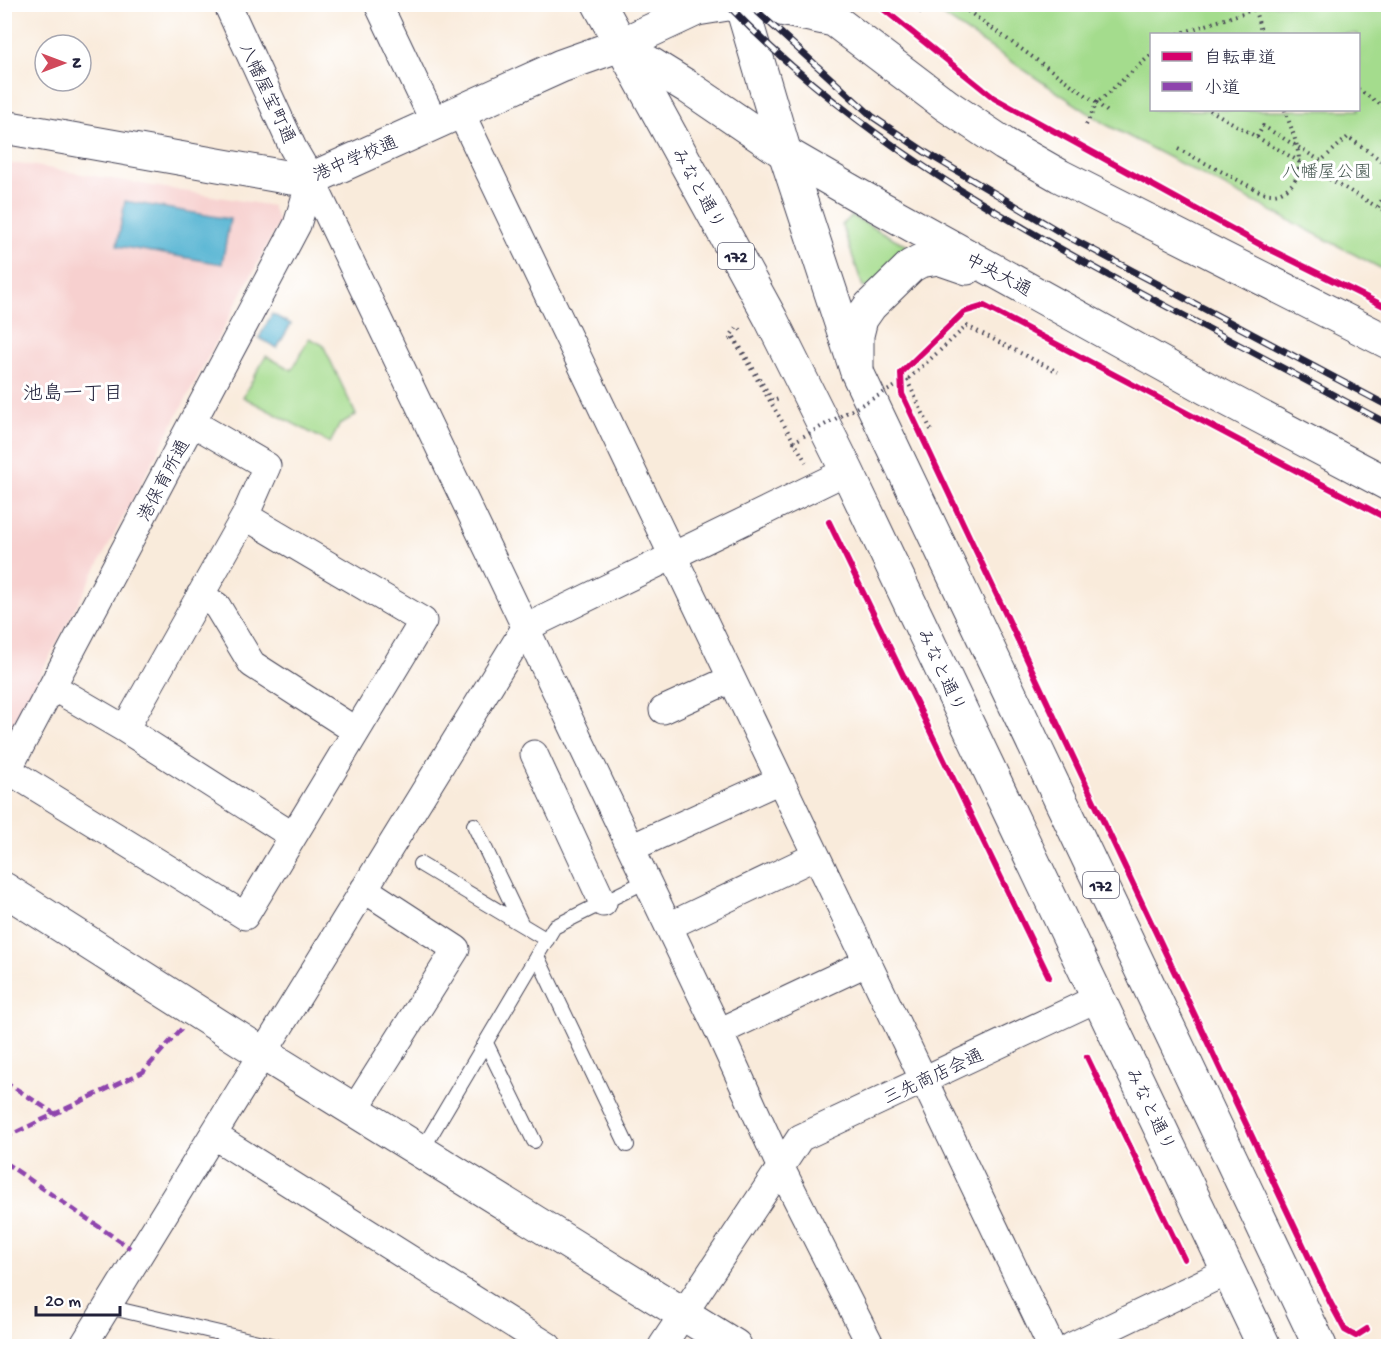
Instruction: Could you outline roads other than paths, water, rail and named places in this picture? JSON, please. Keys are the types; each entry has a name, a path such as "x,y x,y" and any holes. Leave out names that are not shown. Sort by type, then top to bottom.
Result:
{"main road":[{"name":"みなと通り","path":"599,4 771,319 847,471 1264,1347"},
{"name":"港中学校通","path":"4,127 281,176 311,179 561,66 620,45 697,9 728,4"},
{"name":"172","path":"741,4 785,153 857,372 1320,1347"},
{"path":"757,4 827,12 945,105 1004,144 1060,176 1389,342"},
{"name":"中央大通","path":"620,45 688,87 785,153 995,272 1389,484"},
{"path":"857,372 857,335 861,319 870,306 911,266 920,261 938,258 957,267 995,272"},
{"path":"4,889 262,1053 422,1150 735,1347"}],"street":[{"name":"八幡屋宝町通","path":"227,4 293,148 311,179 669,926 782,1168 871,1347"},
{"path":"378,4 448,118 673,554 1050,1347"},
{"name":"港保育所通","path":"6,774 297,225 311,179"},
{"path":"125,729 245,516 267,466 193,423"},
{"path":"83,1347 525,628 847,471"},
{"path":"6,774 245,916 423,621 245,516"},
{"path":"200,595 217,606 252,664 356,731"},
{"path":"663,710 731,679"},
{"path":"53,687 125,729 293,837"},
{"path":"534,754 603,903"},
{"path":"631,848 780,780"},
{"path":"669,926 816,856"},
{"path":"355,1109 456,949 364,889"},
{"path":"719,1032 866,963"},
{"name":"三先商店会通","path":"662,1347 800,1138 1098,998"},
{"path":"213,1135 549,1347"},
{"path":"1072,1347 1228,1271"}],"lane":[{"path":"474,825 521,924"},
{"path":"420,864 547,940"},
{"path":"422,1150 555,927 646,881"},
{"path":"537,956 627,1145"},
{"path":"486,1044 534,1141"},
{"path":"108,1307 275,1347"}],"water":[{"path":"125,201 230,219 222,264 117,246"},
{"path":"272,314 291,324 277,348 259,338"}],"railway":[{"path":"727,4 773,50 822,92 872,130 977,200 1088,264 1388,424"},
{"path":"749,4 873,117 925,152 1065,235 1388,406"}],"district":[{"name":"池島一丁目","path":"73,392"}],"park label":[{"name":"八幡屋公園","path":"1327,171"}]}
